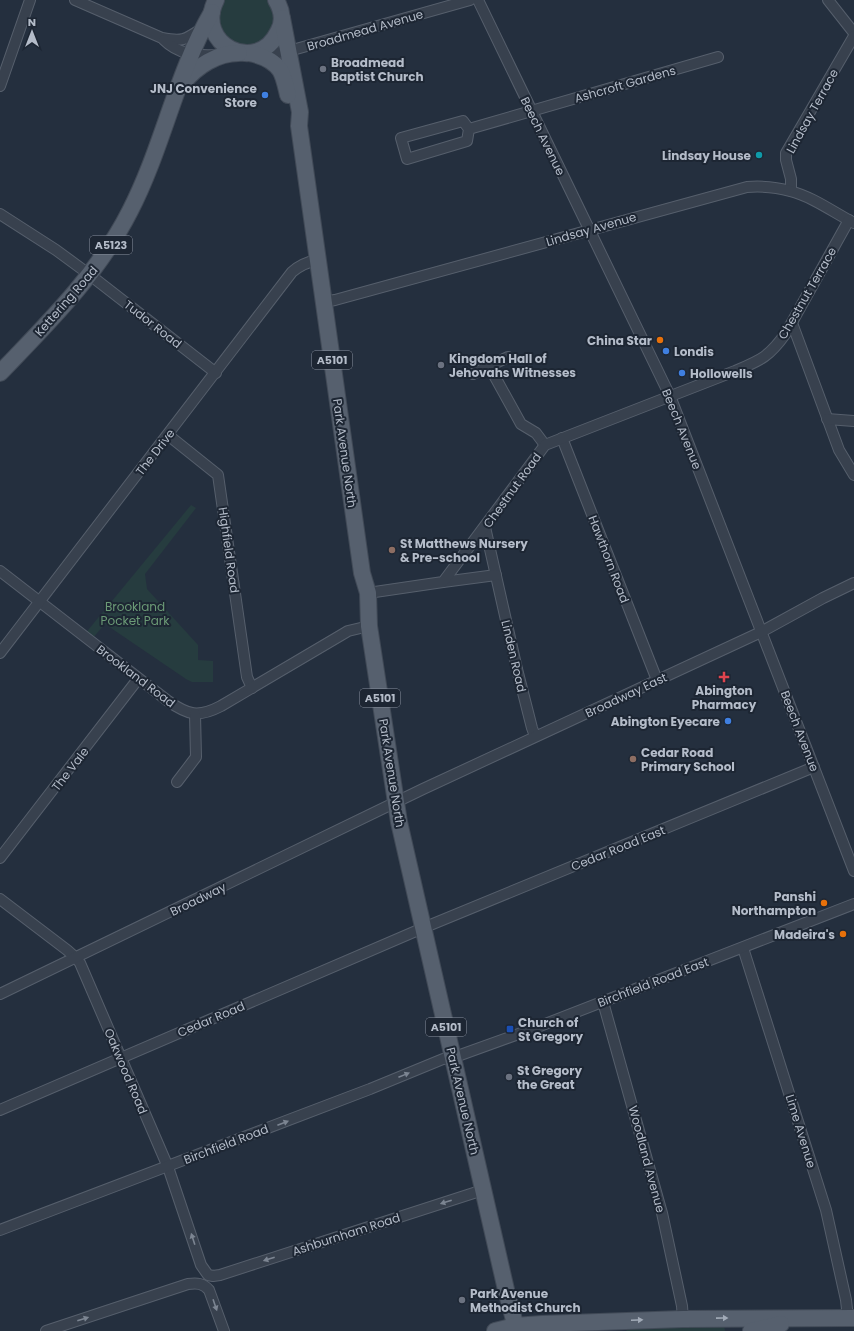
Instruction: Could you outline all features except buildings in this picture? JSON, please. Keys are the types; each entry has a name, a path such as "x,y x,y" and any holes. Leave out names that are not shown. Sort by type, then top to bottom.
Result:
{"main road":[{"name":"Park Avenue North","path":"214,4 212,24 215,34 220,42 228,48 269,61 280,69 293,114 299,126"},
{"name":"Kettering Road","path":"0,373 70,300 105,255 130,211 146,177 178,89 214,4"},
{"name":"Park Avenue North","path":"279,6 300,112 299,126 317,260 362,573 368,593 369,626 395,803 507,1294"},
{"name":"Kettering Road","path":"178,89 191,73 203,64 260,51 269,45 276,38 280,28 279,6"},
{"path":"507,1294 522,1315 529,1320 548,1327"},
{"name":"A5101","path":"507,1294 516,1328"},
{"name":"A5101","path":"489,1331 494,1328 503,1318 506,1308 507,1294"},
{"path":"495,1331 598,1322 683,1319 851,1318"},
{"path":"751,1331 806,1319"},
{"path":"598,1322 617,1331"}],"street":[{"path":"0,86 30,0"},
{"path":"75,0 162,38 178,41 189,38 203,28"},
{"name":"Broadmead Avenue","path":"162,38 169,46 182,52 197,56 289,51 470,0"},
{"name":"Beech Avenue","path":"478,0 670,396 854,871"},
{"path":"828,0 854,34"},
{"name":"Lindsay Terrace","path":"791,191 791,179 786,154 854,34"},
{"name":"Ashcroft Gardens","path":"469,129 718,57"},
{"path":"463,121 469,129 467,142 407,159 400,138 463,121"},
{"name":"Lindsay Avenue","path":"324,302 746,187 791,191 807,197 851,221"},
{"name":"Tudor Road","path":"0,214 56,250 90,275 216,373"},
{"name":"Chestnut Terrace","path":"670,396 761,360 777,346 851,221"},
{"name":"The Drive","path":"0,653 292,272 306,263 317,260"},
{"path":"792,323 839,450 854,476"},
{"path":"473,374 508,357"},
{"path":"490,366 521,424 536,432 545,445"},
{"name":"Chestnut Road","path":"443,582 545,445 670,396"},
{"path":"827,419 854,421"},
{"name":"Highfield Road","path":"168,435 218,475 240,635 247,677 252,688"},
{"name":"Hawthorn Road","path":"562,438 657,680"},
{"name":"Linden Road","path":"485,527 517,669 535,736"},
{"name":"Brookland Road","path":"0,571 177,707 195,714"},
{"path":"368,593 496,575"},
{"name":"Broadway East","path":"395,803 535,736 761,632 854,583"},
{"path":"177,782 196,757 195,714 210,711 343,634 369,626"},
{"name":"The Vale","path":"0,858 138,678"},
{"name":"Cedar Road East","path":"423,928 814,767"},
{"name":"Broadway","path":"0,994 395,803"},
{"name":"Oakwood Road","path":"0,899 76,958 168,1167 201,1265 208,1275"},
{"name":"Birchfield Road East","path":"452,1058 603,1002 854,904"},
{"name":"Cedar Road","path":"0,1110 423,928"},
{"name":"Lime Avenue","path":"743,948 826,1210 851,1318"},
{"name":"Woodland Avenue","path":"603,1002 662,1213 682,1306 683,1319"},
{"name":"Birchfield Road","path":"0,1230 168,1167 370,1089 443,1059 452,1058"},
{"name":"Ashburnham Road","path":"208,1275 220,1275 483,1190"},
{"path":"46,1331 188,1284 200,1284 209,1290 224,1331"}],"green space":[{"path":"223,0 267,0 272,8 274,16 270,32 258,43 240,46 224,37 217,13"},
{"name":"Brookland Pocket Park","path":"191,505 196,508 145,574 147,589 198,645 198,660 213,661 213,682 192,682 186,679 105,624 91,640 84,635"},
{"path":"724,1325 725,1331 627,1331 623,1328"}],"place":[{"name":"Broadmead Baptist Church","path":"323,69"},
{"name":"JNJ Convenience Store","path":"265,95"},
{"name":"Lindsay House","path":"759,155"},
{"name":"China Star","path":"660,340"},
{"name":"Londis","path":"666,351"},
{"name":"Kingdom Hall of Jehovahs Witnesses","path":"441,365"},
{"name":"Hollowells","path":"682,373"},
{"name":"St Matthews Nursery & Pre-school","path":"392,550"},
{"name":"Abington Pharmacy","path":"724,677"},
{"name":"Abington Eyecare","path":"728,721"},
{"name":"Cedar Road Primary School","path":"633,759"},
{"name":"Panshi Northampton","path":"824,903"},
{"name":"Madeira's","path":"843,934"},
{"name":"Church of St Gregory","path":"510,1029"},
{"name":"St Gregory the Great","path":"509,1077"},
{"name":"Park Avenue Methodist Church","path":"462,1300"}]}
